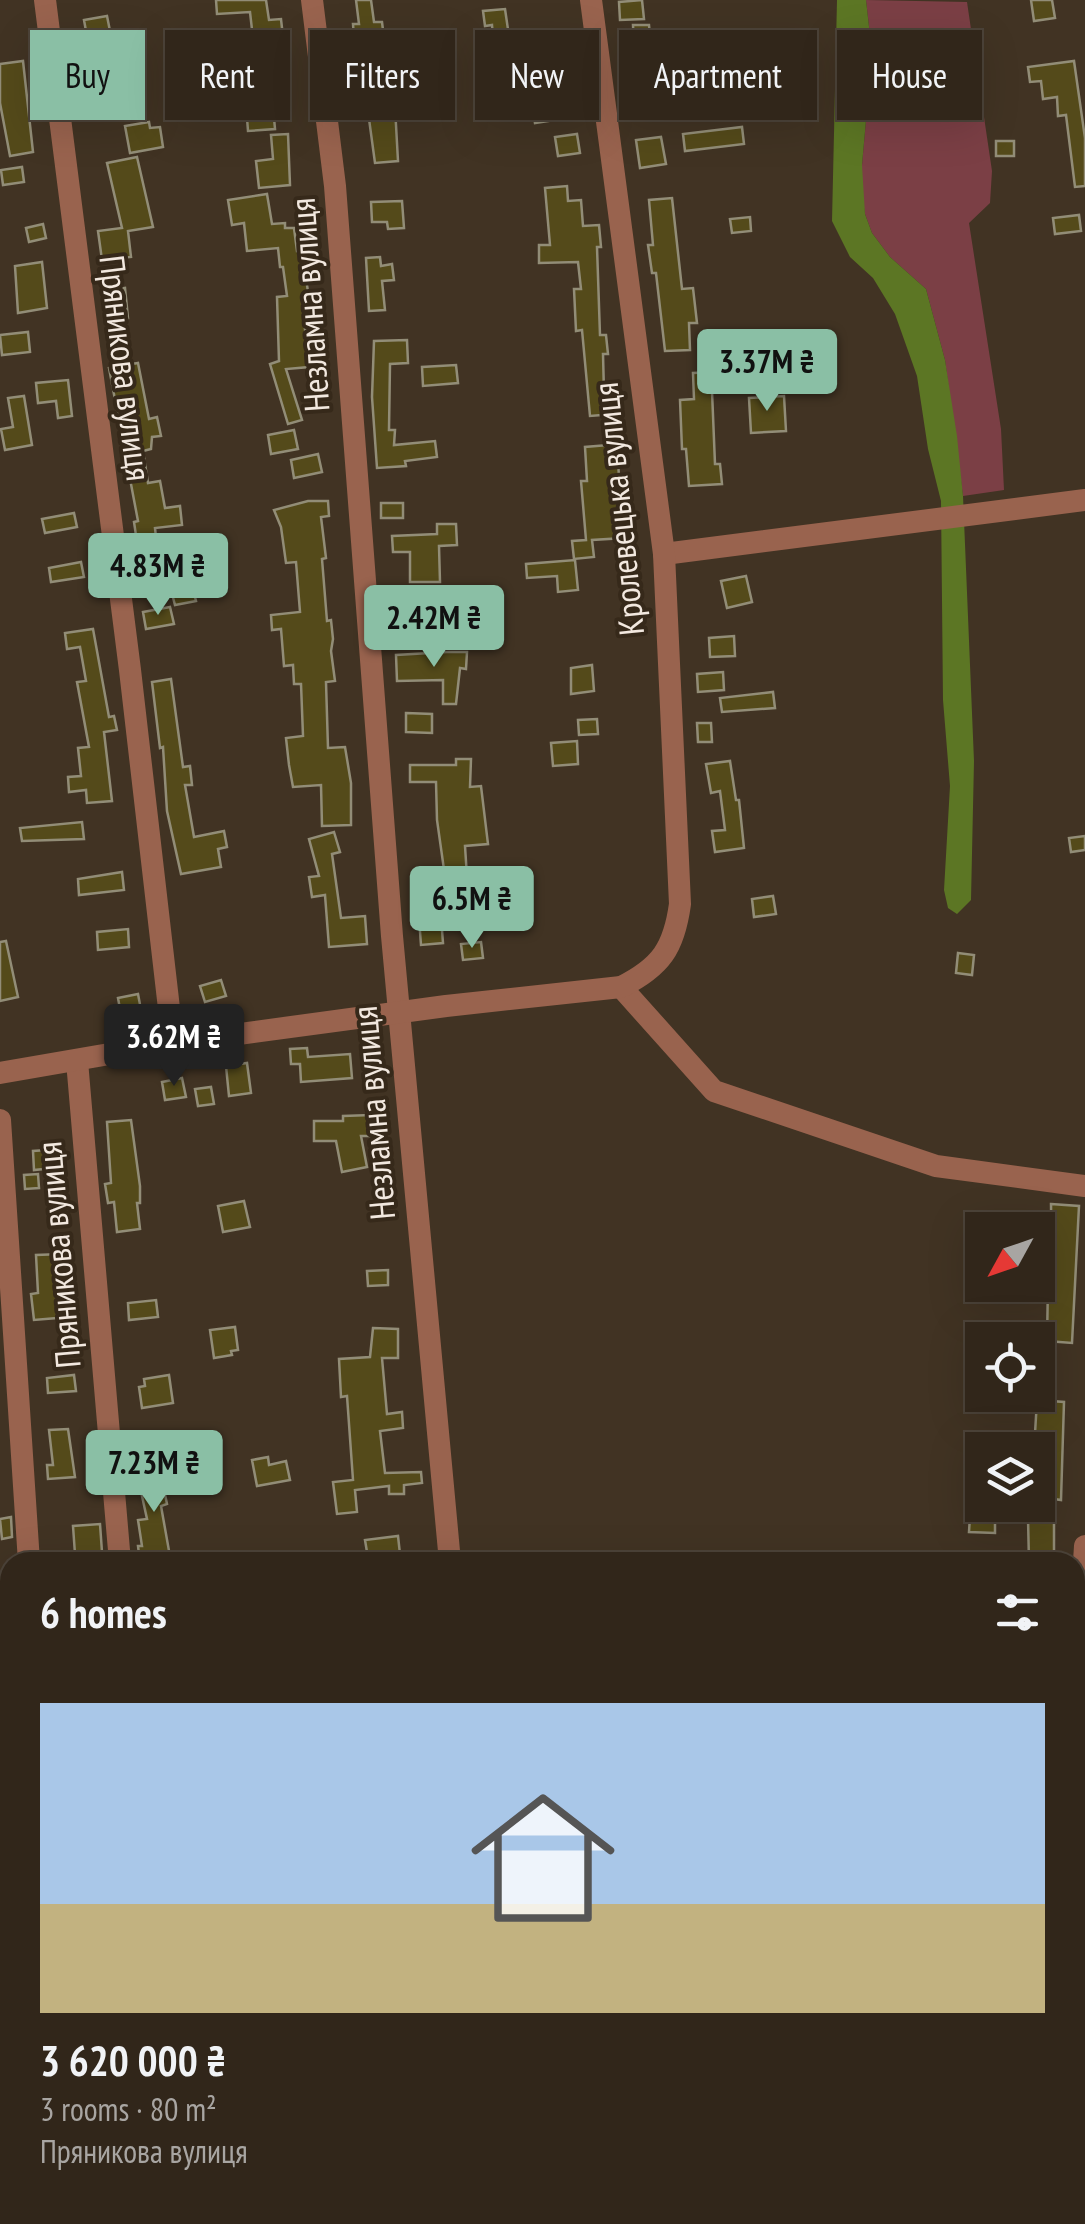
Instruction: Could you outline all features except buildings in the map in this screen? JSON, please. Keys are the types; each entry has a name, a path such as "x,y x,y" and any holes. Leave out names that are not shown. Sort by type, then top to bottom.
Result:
{"street":[{"name":"Пряникова вулиця","path":"44,0 130,670 173,1043"},
{"name":"Незламна вулиця","path":"312,0 335,186 399,1013 449,1552"},
{"name":"Кролевецька вулиця","path":"591,0 664,554 680,904 676,931 664,955 645,975 621,987"},
{"path":"664,554 1085,500"},
{"path":"0,1073 173,1043 621,987 714,1092 936,1166 1085,1186"},
{"name":"Пряникова вулиця","path":"77,1062 119,1552"},
{"path":"0,1120 28,1552"}],"shaded area":[{"path":"837,0 866,0 869,30 837,30 837,120 866,120 862,165 865,214 872,233 890,257 926,289 945,360 963,496 974,761 971,900 957,914 948,908 944,890 950,786 943,700 941,501 917,376 895,314 873,278 850,257 832,221"},
{"path":"866,0 967,2 971,30 869,30"},
{"path":"982,103 992,171 990,203 969,223 1001,429 1004,490 963,496 945,360 926,289 890,257 872,233 862,195 866,120 982,120"}]}
